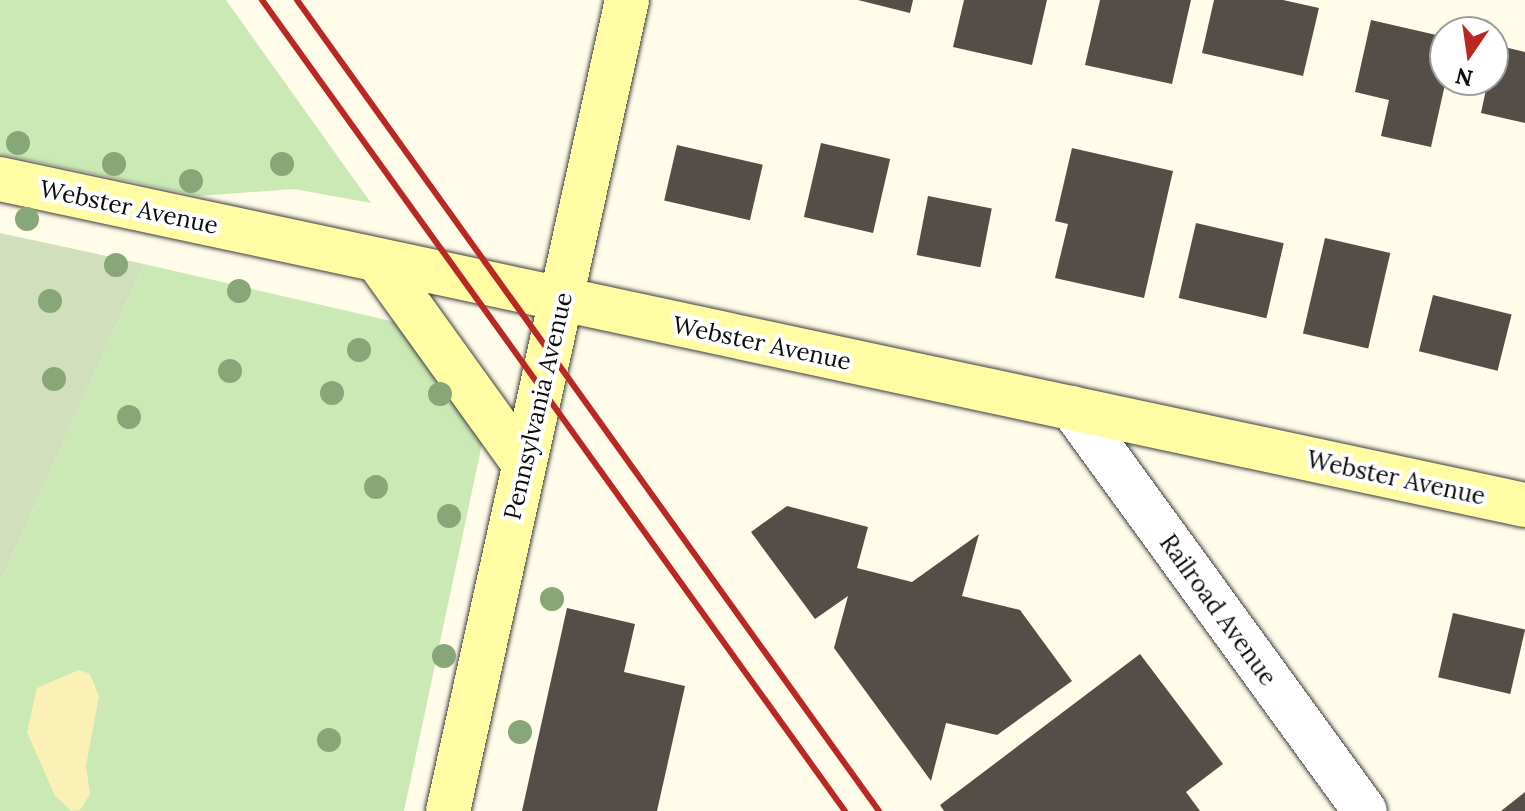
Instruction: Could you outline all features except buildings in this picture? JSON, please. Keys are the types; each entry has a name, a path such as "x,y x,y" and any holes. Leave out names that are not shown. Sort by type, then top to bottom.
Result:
{"street":[{"name":"Pennsylvania Avenue","path":"448,811 627,0"},
{"name":"Webster Avenue","path":"0,179 1525,505"},
{"path":"378,261 524,464"},
{"name":"Railroad Avenue","path":"1072,408 1365,811"}],"green space":[{"path":"0,0 226,0 371,203 294,189 199,196 0,154"},
{"path":"0,233 144,264 0,583"},
{"path":"144,264 404,324 485,430 404,811 0,811 0,583"}],"sand":[{"path":"79,670 90,674 99,696 86,766 90,794 80,810 72,811 55,796 27,732 37,688"}],"railway":[{"path":"262,0 845,811"},
{"path":"297,0 879,811"}]}
